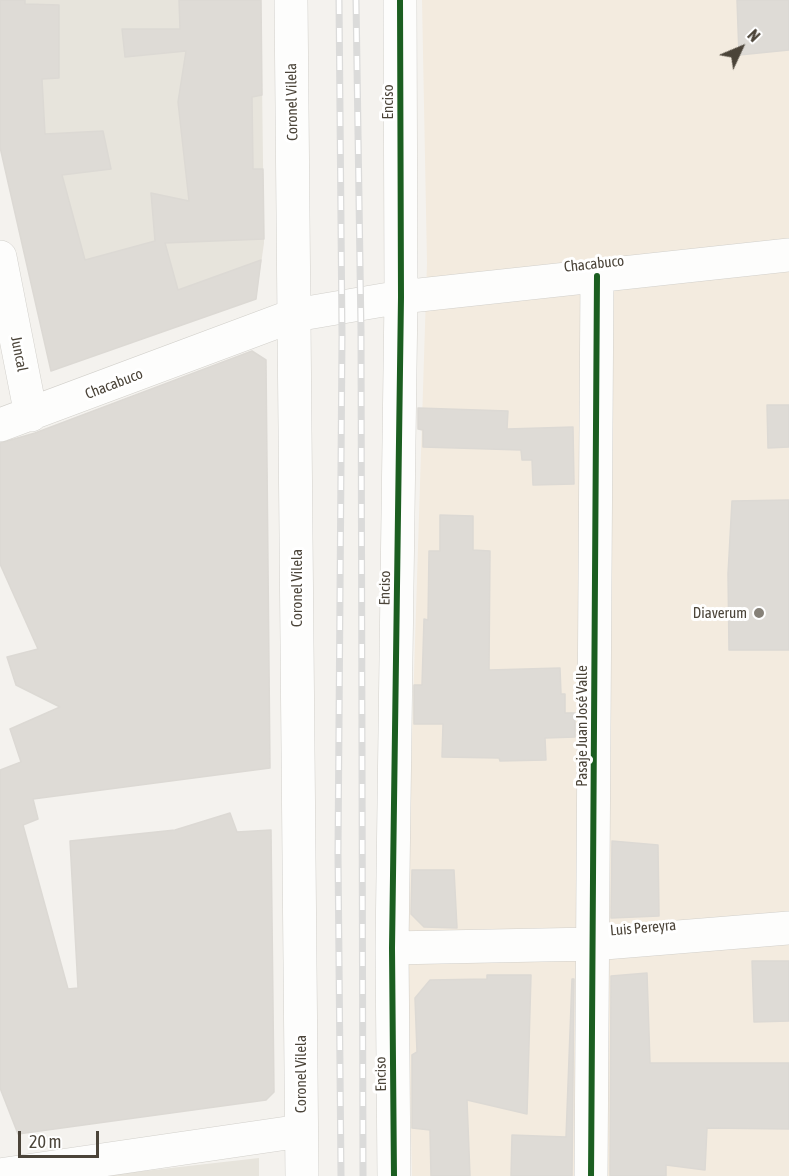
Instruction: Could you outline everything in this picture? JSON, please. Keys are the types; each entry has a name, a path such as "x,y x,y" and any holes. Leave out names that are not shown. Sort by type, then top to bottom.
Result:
{"street":[{"name":"Coronel Vilela","path":"291,0 302,1176"},
{"name":"Enciso","path":"394,1176 392,948 401,297 400,0"},
{"name":"Chacabuco","path":"0,425 295,315 401,297 789,255"},
{"name":"Juncal","path":"0,257 31,415"},
{"name":"Pasaje Juan José Valle","path":"591,1176 597,276"},
{"name":"Luis Pereyra","path":"392,948 592,944 789,928"},
{"path":"3,1171 301,1131"}],"shaded area":[{"path":"0,0 261,0 264,243 256,299 51,371"},
{"path":"422,0 789,0 789,1176 412,1176 406,926 427,263"},
{"path":"259,1158 259,1176 100,1176"}],"building":[{"path":"0,0 25,0 25,4 59,5 59,78 42,79 45,134 103,131 111,169 62,175 85,260 155,241 151,193 189,201 178,102 186,51 125,57 122,29 180,29 179,0 261,0 262,95 252,97 253,169 263,169 264,239 165,243 178,290 261,260 256,299 51,371 0,147"},
{"path":"737,0 789,0 789,50 739,55"},
{"path":"252,351 266,360 270,768 33,799 38,819 23,825 68,989 78,988 70,841 175,830 230,813 237,832 271,830 274,1092 266,1100 18,1134 0,1088 0,770 21,762 10,729 60,707 16,685 7,657 38,649 0,564 0,443 35,433"},
{"path":"767,405 789,405 789,447 768,448"},
{"path":"418,408 508,411 507,429 573,427 574,484 533,485 532,460 522,460 521,450 423,447 423,430 418,429"},
{"path":"789,500 789,650 729,650 728,574 732,501"},
{"path":"440,515 473,516 473,550 490,551 489,670 560,668 561,694 565,694 565,713 575,713 575,737 545,738 546,760 500,761 499,758 442,757 443,724 414,724 414,685 422,685 424,619 428,620 429,551 440,551"},
{"path":"612,841 658,845 659,916 611,918"},
{"path":"412,870 454,870 457,928 424,927 411,914"},
{"path":"752,961 789,961 789,1021 754,1022"},
{"path":"647,973 650,1063 789,1063 789,1129 707,1128 705,1170 666,1165 666,1176 610,1176 611,976"},
{"path":"487,975 531,975 527,1114 467,1100 470,1176 431,1176 430,1130 412,1128 412,1055 417,1052 415,998 430,980 487,979"},
{"path":"572,979 574,979 572,1176 511,1176 512,1135 566,1137"}],"railway":[{"path":"339,0 342,336 338,853 341,1176"},
{"path":"356,0 361,331 363,1176"}],"cycle path":[{"path":"394,1176 392,948 401,297 400,0"},
{"path":"591,1176 597,276"}],"place":[{"name":"Diaverum","path":"759,613"}]}
